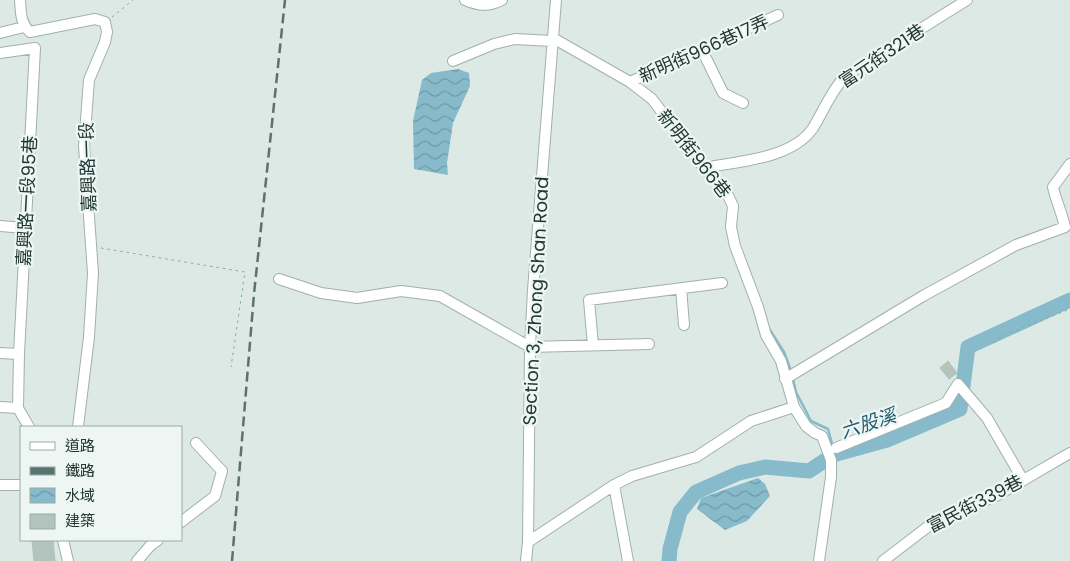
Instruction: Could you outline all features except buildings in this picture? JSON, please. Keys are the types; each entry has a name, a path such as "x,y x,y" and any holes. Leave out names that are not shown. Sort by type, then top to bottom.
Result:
{"street":[{"path":"20,0 21,20 24,27 30,32 95,19 105,22"},
{"path":"465,0 483,6 492,5 502,0"},
{"name":"Section 3, Zhong Shan Road","path":"526,561 528,542 530,348 533,290 556,0"},
{"name":"富元街321巷","path":"704,168 786,151 803,140 812,128 834,88 845,76 967,0"},
{"name":"新明街966巷17弄","path":"630,82 778,15"},
{"name":"嘉興路一段","path":"78,426 89,337 93,273 84,146 89,80 108,32 105,22"},
{"path":"0,33 24,27"},
{"path":"453,61 494,44 515,38 553,40"},
{"name":"新明街966巷","path":"553,40 630,82 652,99 704,168 725,188 733,206 731,227 735,246 758,307 766,335 780,361 794,407 806,426 815,434 822,436 832,453"},
{"name":"嘉興路一段95巷","path":"0,52 35,48 19,354 18,408"},
{"path":"702,50 723,93 743,102"},
{"path":"785,380 923,296 1016,245 1065,227 1053,187 1070,164"},
{"path":"0,226 25,228"},
{"path":"279,279 321,293 356,298 401,291 440,296 530,348 649,344"},
{"path":"593,345 589,300 722,283"},
{"path":"681,288 684,325"},
{"path":"0,353 19,354"},
{"path":"819,561 831,477 832,453 946,403 958,384 987,418 1023,480"},
{"path":"0,407 18,408 28,426"},
{"path":"528,542 614,485 632,476 696,457 751,421 794,407"},
{"path":"182,521 215,496 222,471 196,443"},
{"name":"富民街339巷","path":"883,561 934,522 996,496 1070,453"},
{"path":"0,484 20,485"},
{"path":"614,485 628,561"},
{"path":"63,541 68,561"},
{"path":"137,561 157,541"}],"path":[{"path":"105,22 133,0"},
{"path":"91,246 245,272 231,367"},
{"path":"994,343 1002,336 1070,308"}],"water":[{"path":"458,69 469,73 470,86 453,123 447,163 448,175 414,169 413,121 422,80 431,73"},
{"path":"758,478 765,484 770,496 747,521 725,530 697,509 701,498"}],"waterway":[{"name":"六股溪","path":"669,561 670,549 680,512 696,492 739,473 765,467 809,471 833,455 887,440 960,409 968,347 1070,300"},
{"path":"770,330 784,352 791,371"},
{"path":"793,379 796,392 811,421 828,429 832,444"}],"railway":[{"path":"232,561 254,294 285,0"}]}
